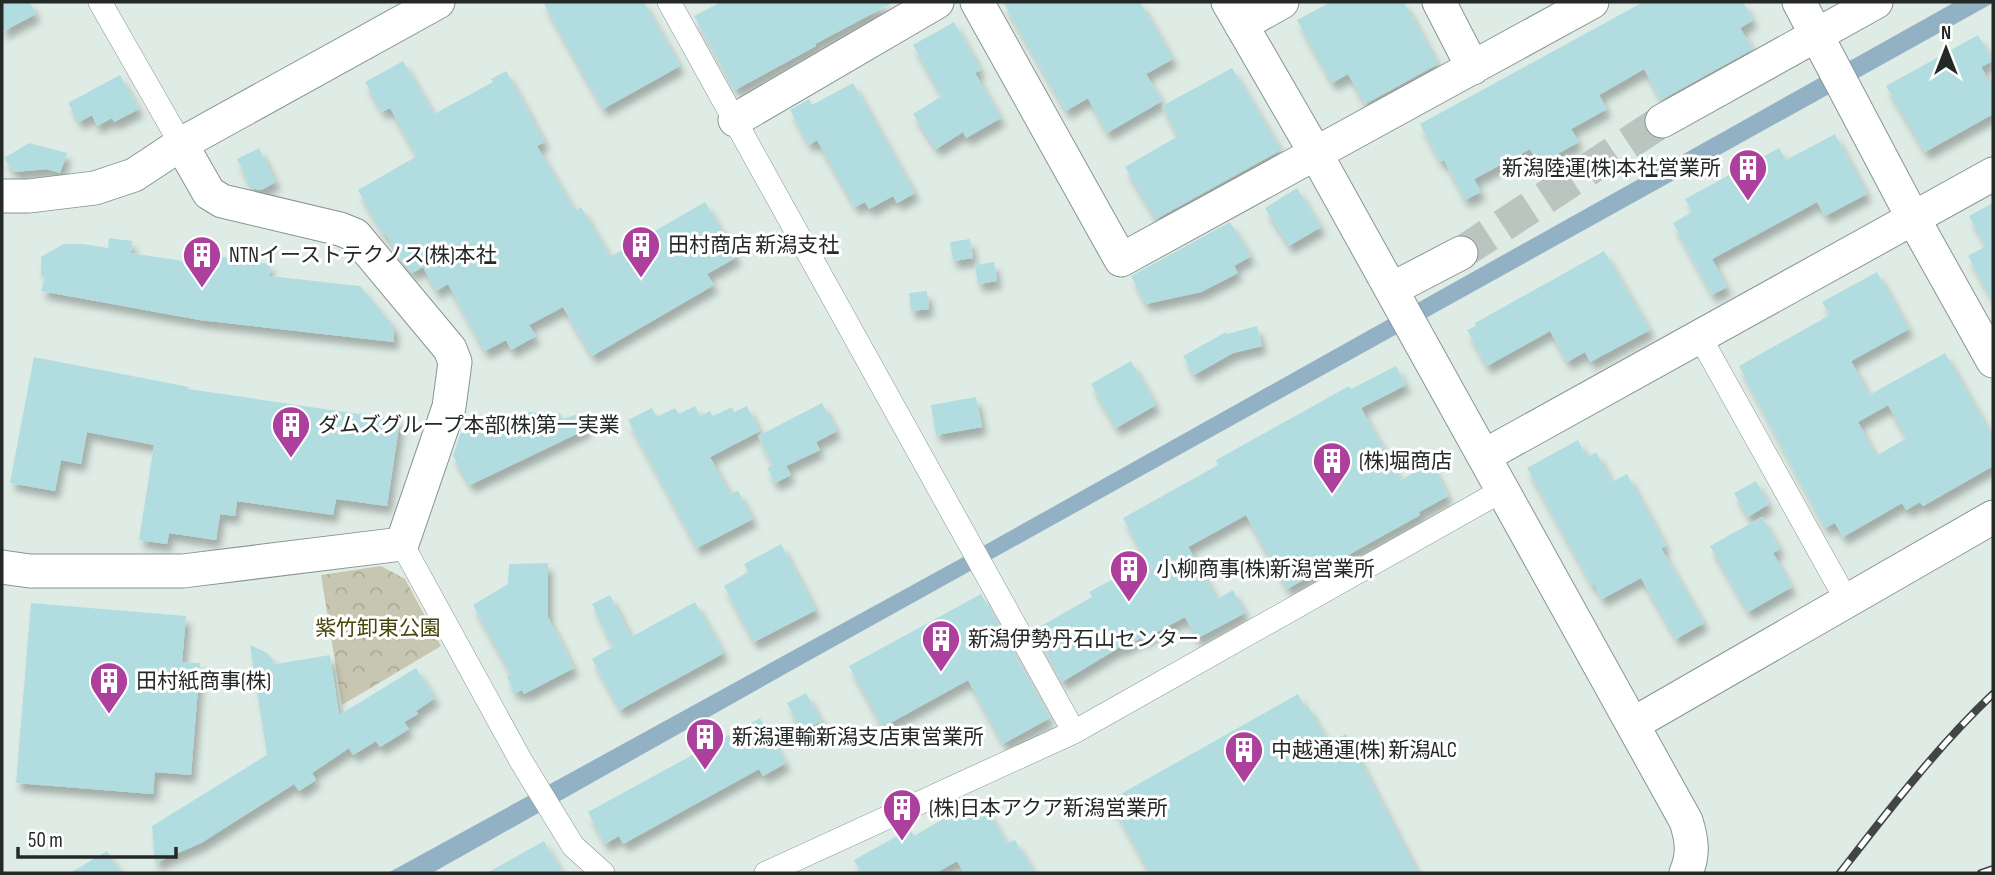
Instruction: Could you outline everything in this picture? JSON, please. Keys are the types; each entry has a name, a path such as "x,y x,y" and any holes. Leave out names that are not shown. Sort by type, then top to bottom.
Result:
{"street":[{"path":"100,2 209,193 222,201 355,235 450,349 455,362 449,407 402,544 528,772 573,846 603,873"},
{"path":"2,197 95,188 134,175 181,144 438,2"},
{"path":"669,2 1074,732"},
{"path":"735,120 937,2"},
{"path":"976,2 1121,260 1592,2"},
{"path":"1282,2 1234,13 1392,289 1686,821 1692,842 1692,858 1686,873"},
{"path":"1439,2 1473,68"},
{"path":"1798,2 1993,361"},
{"path":"1662,121 1876,2"},
{"path":"1484,456 1993,174"},
{"path":"1392,289 1461,253"},
{"path":"1700,337 1847,601"},
{"path":"766,873 1074,732 1503,490"},
{"path":"1633,724 1993,517"},
{"path":"2,566 30,571 183,571 402,544"}],"green space":[{"name":"紫竹卸東公園","path":"381,566 405,579 441,646 342,705 321,575"}],"water":[{"path":"1955,2 1993,3 432,873 388,873 967,555"}],"building":[{"path":"2,2 30,2 36,14 2,32"},
{"path":"543,2 644,2 680,66 603,109"},
{"path":"721,2 894,2 735,90 694,16"},
{"path":"1003,2 1140,2 1173,59 1146,74 1162,101 1107,133 1088,98 1066,111"},
{"path":"1331,2 1404,2 1438,64 1365,104 1348,74 1332,83 1297,20"},
{"path":"1643,2 1743,2 1753,20 1740,28 1753,49 1661,100 1644,69 1599,95 1607,109 1571,129 1579,142 1539,164 1530,149 1474,179 1481,192 1465,200 1444,160 1440,162 1420,124"},
{"path":"954,22 981,70 975,73 1001,118 966,138 963,132 936,149 913,114 942,96 913,45"},
{"path":"1978,35 1993,61 1981,67 1993,89 1993,114 1925,152 1886,86"},
{"path":"403,61 434,114 493,82 491,79 506,71 545,142 537,146 575,211 581,207 610,257 705,202 737,257 707,274 714,285 592,356 563,307 529,325 536,336 511,350 506,340 485,351 448,284 436,291 423,267 412,273 386,234 384,235 358,190 417,156 390,108 382,112 365,82"},
{"path":"1232,68 1281,150 1156,219 1125,167 1178,136 1162,106"},
{"path":"120,75 139,109 114,122 112,118 97,126 92,115 79,122 68,103"},
{"path":"853,83 915,193 897,203 893,196 869,209 865,202 855,207 817,140 809,145 790,110 809,99 812,105"},
{"path":"1835,134 1867,194 1825,216 1817,202 1712,259 1727,287 1712,295 1673,223 1692,212 1685,199 1779,148 1786,160"},
{"path":"29,143 67,153 60,173 47,169 14,172 4,158"},
{"path":"259,148 276,182 261,190 251,188 237,159"},
{"path":"1297,188 1321,227 1289,246 1265,208"},
{"path":"1993,203 1993,301 1968,256 1986,246 1969,216"},
{"path":"1230,222 1251,256 1234,266 1238,273 1201,292 1146,304 1131,276"},
{"name":"NTNイーストテクノス(株)本社","path":"109,238 132,241 131,253 183,261 184,251 270,264 269,276 360,286 394,327 394,342 200,320 41,291 45,279 41,275 41,257 63,244 108,248"},
{"path":"970,239 973,258 953,261 950,242"},
{"path":"1604,251 1650,330 1590,362 1585,352 1567,362 1550,331 1487,366 1467,330"},
{"path":"994,262 997,281 978,284 975,265"},
{"path":"1877,272 1909,329 1851,361 1869,395 1945,353 1993,438 1993,466 1923,506 1920,502 1906,510 1902,503 1843,537 1835,523 1825,528 1739,366 1830,315 1822,302","holes":["1888,405 1907,438 1876,456 1858,422"]},
{"path":"927,291 929,309 911,311 909,293"},
{"path":"1257,326 1262,346 1233,353 1194,375 1183,356 1226,332 1227,334"},
{"path":"34,357 189,387 188,389 400,420 387,506 336,499 333,515 237,501 235,516 220,514 216,540 169,533 167,544 139,540 154,445 87,432 81,464 61,460 55,491 10,483"},
{"path":"1131,361 1156,405 1116,428 1091,384"},
{"path":"1396,366 1406,385 1361,408 1401,480 1431,463 1448,496 1419,512 1420,515 1287,589 1246,515 1188,547 1217,599 1233,590 1245,613 1196,639 1185,617 1142,640 1141,638 1121,649 1120,647 1062,682 1034,630 1092,597 1089,592 1147,561 1123,518 1218,465 1216,460 1349,386 1351,389"},
{"path":"976,397 982,427 936,435 931,405"},
{"path":"822,403 837,431 816,442 820,450 786,466 791,475 775,483 767,468 773,465 758,436"},
{"path":"695,406 700,416 710,411 713,416 732,407 734,412 747,406 760,431 710,457 730,494 738,491 753,519 697,548 628,420 652,408 657,417 675,408 679,414"},
{"path":"522,412 560,413 563,419 580,413 587,429 470,485 453,456 460,434 492,419 495,425"},
{"path":"1578,440 1587,457 1596,452 1612,482 1627,474 1666,546 1661,548 1704,623 1676,639 1641,578 1602,599 1594,584 1592,585 1527,468"},
{"path":"1756,481 1769,504 1748,517 1734,493"},
{"path":"1762,517 1780,549 1773,553 1792,587 1748,612 1710,546"},
{"path":"781,544 816,610 754,642 724,586 748,572 744,564"},
{"path":"548,563 548,617 574,668 524,694 522,690 515,693 507,677 511,674 473,605 508,584 509,564"},
{"name":"新潟伊勢丹石山センター","path":"981,594 1050,718 1003,744 968,680 883,727 849,666"},
{"path":"610,595 631,637 695,602 724,653 620,710 592,659 613,647 592,604"},
{"name":"田村紙商事(株)","path":"31,603 186,616 182,662 200,663 191,775 155,772 153,794 16,783"},
{"path":"250,645 267,653 275,664 330,655 339,715 416,668 435,698 416,711 418,714 404,722 409,729 380,747 376,741 353,755 349,748 312,773 316,780 299,791 294,784 201,843 155,863 152,826 267,755"},
{"path":"806,693 821,721 802,732 787,703"},
{"name":"中越通運(株) 新潟ALC","path":"1298,694 1305,707 1308,706 1328,743 1346,734 1418,873 1150,873 1110,800"},
{"name":"新潟運輸新潟支店東営業所","path":"760,718 786,763 763,776 759,769 623,844 619,836 605,844 588,812"},
{"path":"974,801 979,810 985,807 1007,844 1015,840 1034,873 964,873 957,861 936,873 861,873 854,860 910,829 914,836"},
{"path":"544,841 562,873 487,873"},
{"path":"107,851 121,873 70,873"}],"tunnel":[{"path":"1461,253 1662,121"}],"railway":[{"path":"1840,873 1932,758 1993,694"},
{"path":"1981,873 1993,869"}],"place":[{"name":"新潟陸運(株)本社営業所","path":"1748,202"},
{"name":"田村商店 新潟支社","path":"641,279"},
{"name":"NTNイーストテクノス(株)本社","path":"202,289"},
{"name":"ダムズグループ本部(株)第一実業","path":"291,459"},
{"name":"(株)堀商店","path":"1332,495"},
{"name":"小柳商事(株)新潟営業所","path":"1129,603"},
{"name":"新潟伊勢丹石山センター","path":"941,673"},
{"name":"田村紙商事(株)","path":"109,715"},
{"name":"新潟運輸新潟支店東営業所","path":"705,771"},
{"name":"中越通運(株) 新潟ALC","path":"1244,784"},
{"name":"(株)日本アクア新潟営業所","path":"902,842"}]}
